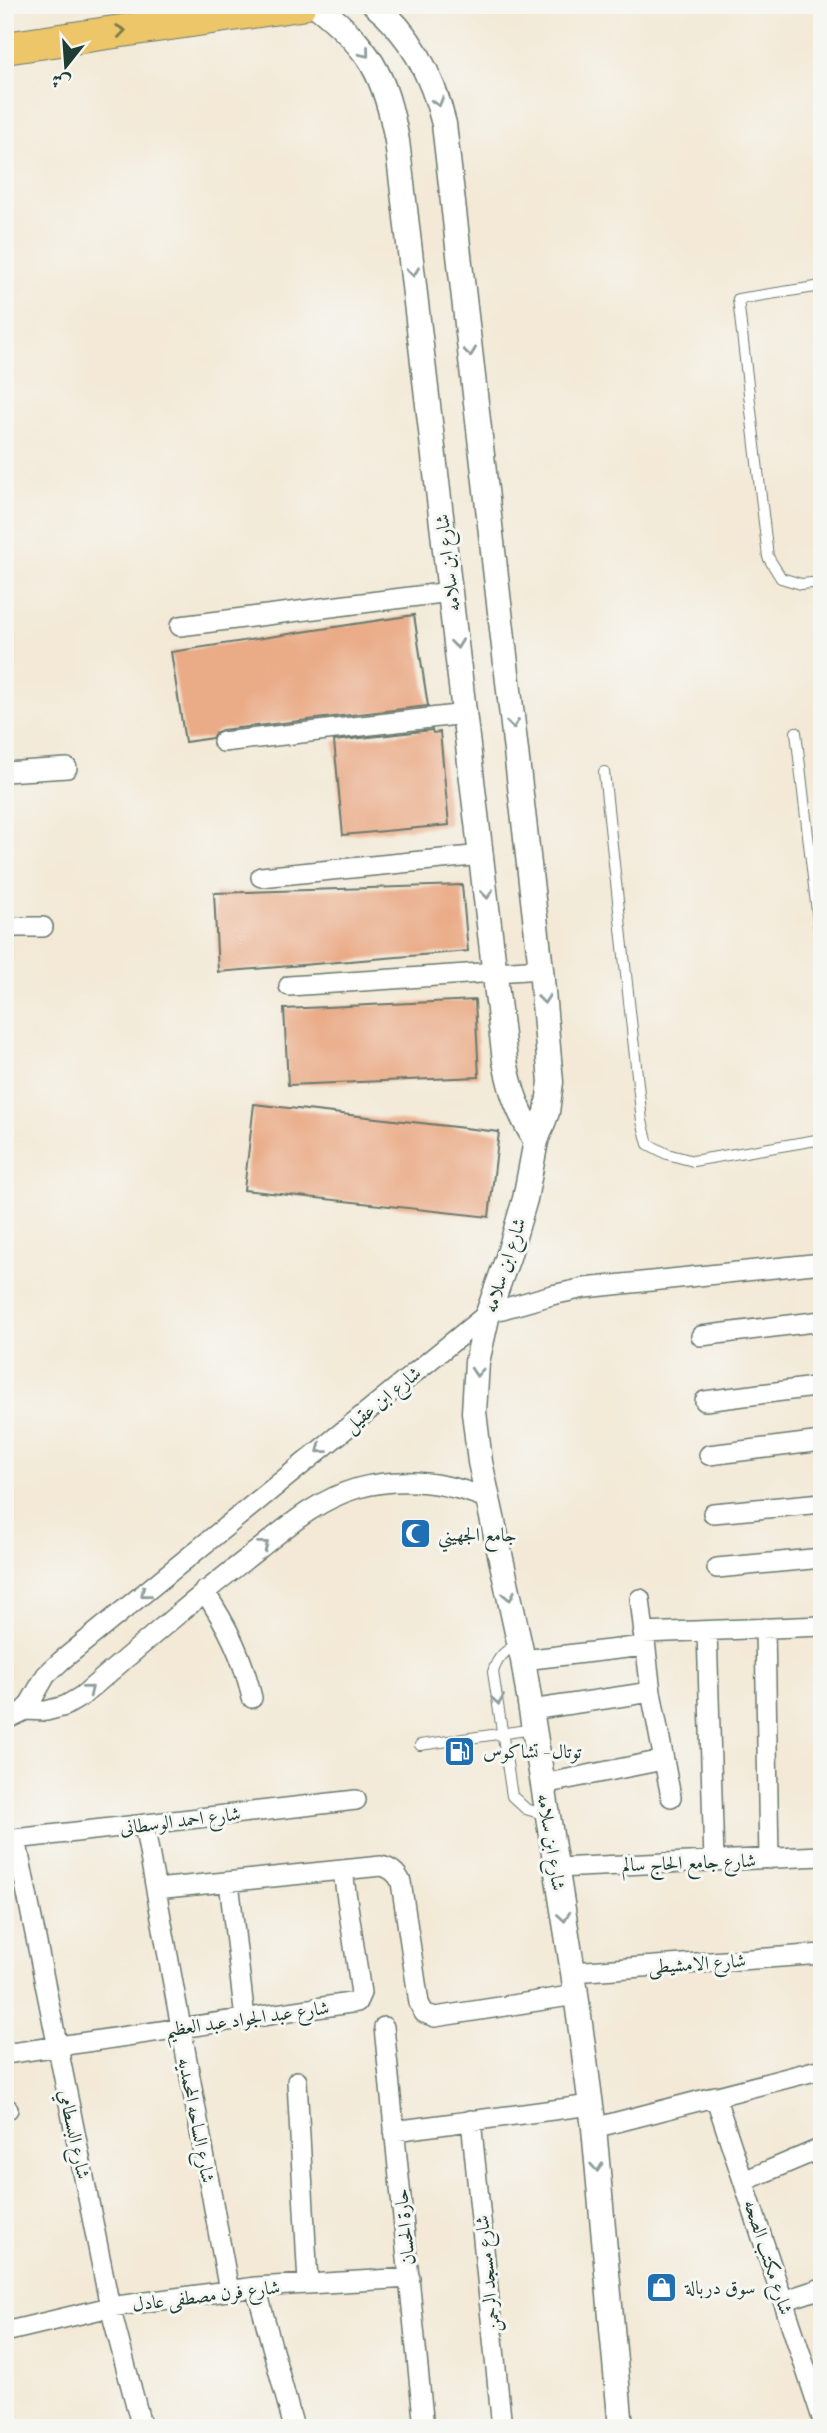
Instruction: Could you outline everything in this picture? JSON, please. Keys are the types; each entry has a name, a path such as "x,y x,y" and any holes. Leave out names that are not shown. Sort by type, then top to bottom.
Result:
{"main road":[{"path":"5,48 300,5"}],"street":[{"name":"شارع ابن سلامه","path":"316,5 346,29 373,62 390,100 399,155 510,1089 521,1116 536,1141"},
{"name":"شارع ابن سلامه","path":"375,5 395,24 421,61 431,81 444,124 541,969 551,1082 547,1112 536,1141 525,1199 508,1257 488,1312 477,1362 474,1412 480,1462 522,1652 574,1984 592,2116 621,2428"},
{"path":"180,626 450,592"},
{"path":"223,742 465,714"},
{"path":"5,772 67,768"},
{"path":"261,877 482,855"},
{"path":"5,927 43,927"},
{"path":"289,986 541,969"},
{"name":"شارع ابن عقيل","path":"26,1710 46,1675 61,1661 488,1312 585,1288 822,1263"},
{"path":"701,1336 822,1321"},
{"path":"705,1401 822,1386"},
{"path":"709,1455 822,1441"},
{"path":"5,1720 26,1710 46,1711 65,1706 82,1696 204,1591 308,1511 331,1498 356,1488 396,1482 436,1483 463,1489 488,1499"},
{"path":"713,1513 822,1503"},
{"path":"717,1568 822,1558"},
{"path":"204,1591 236,1645 246,1670 252,1698"},
{"path":"640,1599 651,1692 671,1797"},
{"path":"522,1652 707,1631 822,1626"},
{"path":"765,1628 769,1859"},
{"path":"707,1631 714,1861"},
{"path":"533,1720 651,1692"},
{"path":"543,1784 663,1760"},
{"name":"شارع احمد الوسطانى","path":"11,1840 356,1800"},
{"name":"شارع الساحه المحمديه","path":"144,1824 229,2291"},
{"name":"شارع البسطامي","path":"11,1840 57,2046 110,2307 142,2428"},
{"name":"شارع جامع الحاج سالم","path":"556,1868 822,1856"},
{"name":"شارع الامشيطى","path":"343,1872 374,1867 388,1868 394,1871 401,1882 419,2003 424,2013 435,2017 574,1984 822,1954"},
{"path":"156,1889 343,1872"},
{"name":"شارع عبد الجواد عبد العظيم","path":"5,2054 355,2003 360,1999 361,1993 343,1872"},
{"path":"229,1882 245,2019"},
{"name":"حارة الحسان","path":"384,2027 424,2428"},
{"path":"394,2131 471,2120 592,2116 715,2096 822,2069"},
{"path":"298,2081 308,2283"},
{"name":"شارع مكتب الصحه","path":"715,2096 822,2417"},
{"name":"شارع مسجد الرحمن","path":"471,2120 502,2428"},
{"path":"744,2181 822,2148"},
{"name":"شارع فرن مصطفى عادل","path":"5,2333 110,2307 256,2287 410,2278"},
{"path":"256,2287 294,2428"},
{"path":"783,2301 822,2288"}],"lane":[{"path":"822,286 738,299 768,557 781,578 801,584 822,582"},
{"path":"796,732 817,865 822,955"},
{"path":"604,772 642,1121 648,1144 667,1154 693,1161 822,1139"},
{"path":"522,1652 505,1651 493,1672 512,1796 526,1810 548,1816"},
{"path":"420,1745 503,1734 533,1720"}],"building":[{"path":"414,615 428,706 222,730 212,738 185,742 171,652"},
{"path":"432,730 433,733 440,732 449,825 343,835 334,741"},
{"path":"462,885 468,951 218,972 214,893"},
{"path":"475,1000 479,1077 288,1085 284,1009"},
{"path":"254,1104 499,1132 489,1217 244,1190"}],"place":[{"name":"جامع الجهيني","path":"415,1534"},
{"name":"توتال - تشاكوس","path":"460,1751"},
{"name":"سوق دربالة","path":"662,2287"}]}
